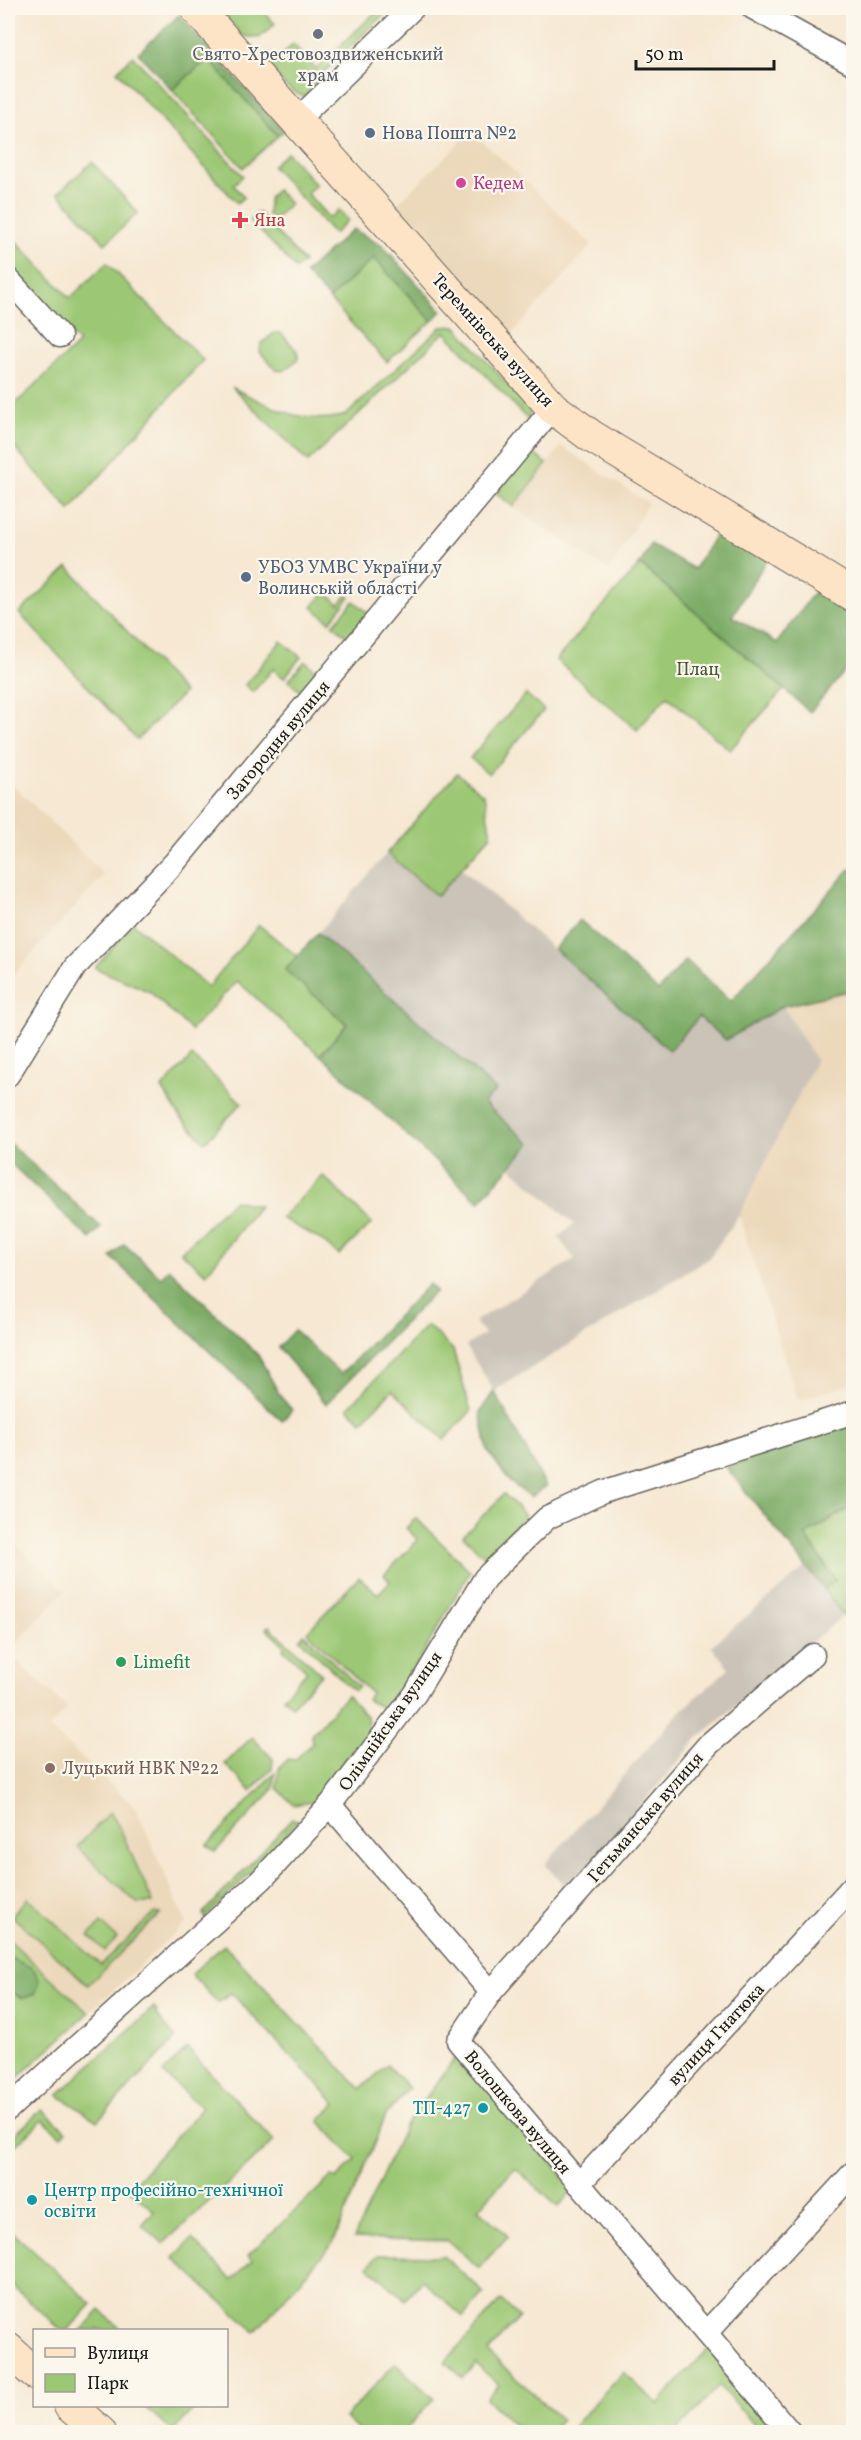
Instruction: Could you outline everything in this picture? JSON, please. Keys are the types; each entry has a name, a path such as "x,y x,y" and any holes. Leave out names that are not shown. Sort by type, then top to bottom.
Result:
{"street":[{"name":"Теремнівська вулиця","path":"196,8 553,408 591,436 854,596"},
{"path":"297,120 413,8"},
{"path":"753,8 782,14 854,64"},
{"path":"8,279 60,336"},
{"name":"Загородня вулиця","path":"8,1074 75,967 175,862 553,408"},
{"name":"Олімпійська вулиця","path":"8,2109 262,1879 330,1805 415,1694 485,1578 547,1518 603,1492 854,1412"},
{"name":"Гетьманська вулиця","path":"491,1992 709,1744 813,1655"},
{"path":"330,1805 491,1992"},
{"name":"вулиця Гнатюка","path":"579,2184 854,1885"},
{"name":"Волошкова вулиця","path":"491,1992 458,2041 790,2433"},
{"path":"706,2333 854,2172"},
{"path":"8,2349 33,2372"},
{"path":"71,2407 100,2433"}],"shaded area":[{"path":"472,131 592,245 510,336 393,208"},
{"path":"561,446 648,503 609,571 513,507"},
{"path":"8,780 104,875 8,980"},
{"path":"387,853 437,896 462,869 669,1050 699,1017 726,1040 783,1006 816,1060 739,1216 708,1259 494,1391 466,1346 484,1334 475,1321 575,1259 558,1237 574,1224 509,1166 529,1144 483,1103 495,1089 318,933"},
{"path":"853,990 853,1383 798,1400 739,1216 816,1060 783,1006"},
{"path":"8,1537 65,1590 8,1652"},
{"path":"806,1567 844,1615 699,1737 569,1890 545,1864 677,1715 729,1668 711,1646"},
{"name":"Луцький НВК №22","path":"8,1652 67,1708 49,1728 136,1808 186,1923 89,2013 8,1939"}],"green space":[{"path":"218,8 260,8 275,24 259,38 243,36"},
{"path":"380,8 391,8 320,76 305,97 285,85 271,67 293,44 316,69"},
{"path":"179,15 284,131 278,136 208,59 172,90 138,53"},
{"path":"133,56 243,176 233,185 244,197 237,203 117,71"},
{"path":"208,58 278,136 243,168 172,90"},
{"path":"287,152 316,185 307,193 329,218 339,210 348,220 334,234 272,166"},
{"path":"92,162 138,213 105,244 58,193"},
{"path":"277,190 290,204 273,220 268,215 269,197"},
{"path":"258,212 304,262 296,269 250,220"},
{"path":"353,229 383,246 442,311 432,321 374,258 329,299 305,273"},
{"path":"8,233 70,298 107,263 203,360 70,510 8,440 8,411 79,343 8,268"},
{"path":"374,258 432,321 387,362 329,299"},
{"path":"456,326 531,411 527,419 445,332 308,462 232,387 287,413 316,418 346,415 441,327"},
{"path":"274,333 281,333 298,352 298,359 284,371 276,370 260,352 261,344"},
{"path":"529,450 547,464 513,507 496,493"},
{"path":"719,528 768,558 732,616 777,643 817,588 853,611 853,662 810,712 640,564 651,544 694,569"},
{"name":"Плац","path":"640,564 784,689 730,750 667,696 637,730 556,660"},
{"path":"68,567 184,693 137,740 19,613"},
{"path":"325,592 339,604 347,595 350,597 330,622 312,607"},
{"path":"354,601 371,615 351,639 333,625"},
{"path":"281,641 301,657 284,678 273,669 253,692 245,685"},
{"path":"305,661 322,675 305,695 288,681"},
{"path":"526,694 544,710 489,774 470,758"},
{"path":"457,773 484,795 491,835 437,896 387,853"},
{"path":"850,869 854,872 853,990 783,1006 726,1040 699,1017 669,1050 554,949 580,920 658,991 686,960 731,1001"},
{"path":"133,923 208,987 259,925 297,956 286,970 347,1025 320,1055 237,981 191,1030 150,992 95,968"},
{"path":"318,933 496,1090 484,1103 530,1144 479,1202 320,1055 347,1024 285,970"},
{"path":"192,1056 242,1103 205,1142 181,1118 162,1088"},
{"path":"8,1142 101,1227 90,1239 8,1161"},
{"path":"323,1176 372,1223 339,1255 321,1240 281,1218"},
{"path":"234,1200 259,1206 206,1274 181,1252"},
{"path":"124,1244 161,1277 169,1269 258,1355 281,1397 292,1410 282,1421 111,1257"},
{"path":"429,1284 436,1291 326,1404 278,1347 294,1330 341,1374"},
{"path":"427,1325 453,1350 471,1411 444,1440 392,1390 362,1422 348,1408"},
{"path":"494,1391 546,1486 531,1497 510,1482 487,1450 480,1412"},
{"path":"853,1424 853,1506 805,1535 835,1580 824,1589 726,1467"},
{"path":"504,1494 525,1515 485,1557 463,1536"},
{"path":"853,1506 853,1629 824,1589 835,1580 805,1535"},
{"path":"416,1518 470,1571 416,1666 385,1709 367,1700 371,1693 307,1632 359,1577 378,1594 390,1581 384,1575 418,1540 406,1528"},
{"path":"269,1626 321,1674 292,1706 283,1697 307,1671 283,1649 285,1646 266,1628"},
{"path":"304,1634 359,1687 354,1691 300,1639"},
{"path":"347,1695 367,1717 369,1729 313,1802 294,1805 277,1788 279,1768 288,1759 295,1760 312,1743 311,1735"},
{"path":"252,1737 273,1759 272,1769 251,1791 225,1764"},
{"path":"275,1773 273,1790 215,1852 207,1845"},
{"path":"110,1812 120,1828 153,1903 137,1903 77,1847"},
{"path":"292,1819 298,1820 274,1849 205,1918 203,1914"},
{"path":"28,1898 101,1965 154,1913 160,1914 88,1985 12,1916"},
{"path":"101,1923 117,1938 105,1951 89,1936"},
{"path":"8,1939 89,2013 8,2086"},
{"path":"224,1945 361,2089 387,2065 409,2088 386,2115 333,2243 255,2332 173,2258 192,2239 232,2280 252,2260 248,2255 332,2176 336,2179 356,2160 319,2121 336,2104 231,1993 218,2003 191,1974"},
{"path":"8,1957 33,1968 40,1981 35,1994 23,1998 8,1991"},
{"path":"154,2007 157,2011 156,2015 176,2038 97,2121 58,2095"},
{"path":"187,2048 274,2141 163,2244 142,2225 154,2211 129,2189 202,2108 163,2073"},
{"path":"459,2053 574,2189 558,2207 515,2168 478,2209 508,2236 479,2268 448,2241 354,2238 405,2126"},
{"path":"42,2109 66,2131 61,2136 43,2120 10,2150 8,2141"},
{"path":"8,2228 92,2304 69,2329 60,2329 8,2282"},
{"path":"378,2255 443,2256 484,2293 463,2317 422,2280 405,2300 368,2266"},
{"path":"501,2300 519,2317 488,2352 561,2419 549,2432 523,2432 486,2399 499,2385 476,2364 463,2378 445,2362"},
{"path":"100,2310 121,2329 83,2329"},
{"path":"709,2348 780,2432 761,2432 719,2386 676,2432 568,2432 623,2372 658,2404"},
{"path":"395,2363 434,2399 403,2432 360,2432 345,2418"},
{"path":"145,2407 196,2407 173,2432"}],"place":[{"name":"Свято-Хрестовоздвиженський храм","path":"318,34"},
{"name":"Нова Пошта №2","path":"370,133"},
{"name":"Кедем","path":"461,183"},
{"name":"Яна","path":"240,220"},
{"name":"УБОЗ УМВС України у Волинськiй області","path":"246,577"},
{"name":"Limefit","path":"121,1662"},
{"name":"Луцький НВК №22","path":"50,1768"},
{"name":"ТП-427","path":"483,2108"},
{"name":"Центр професійно-технічної освіти","path":"32,2200"}]}
